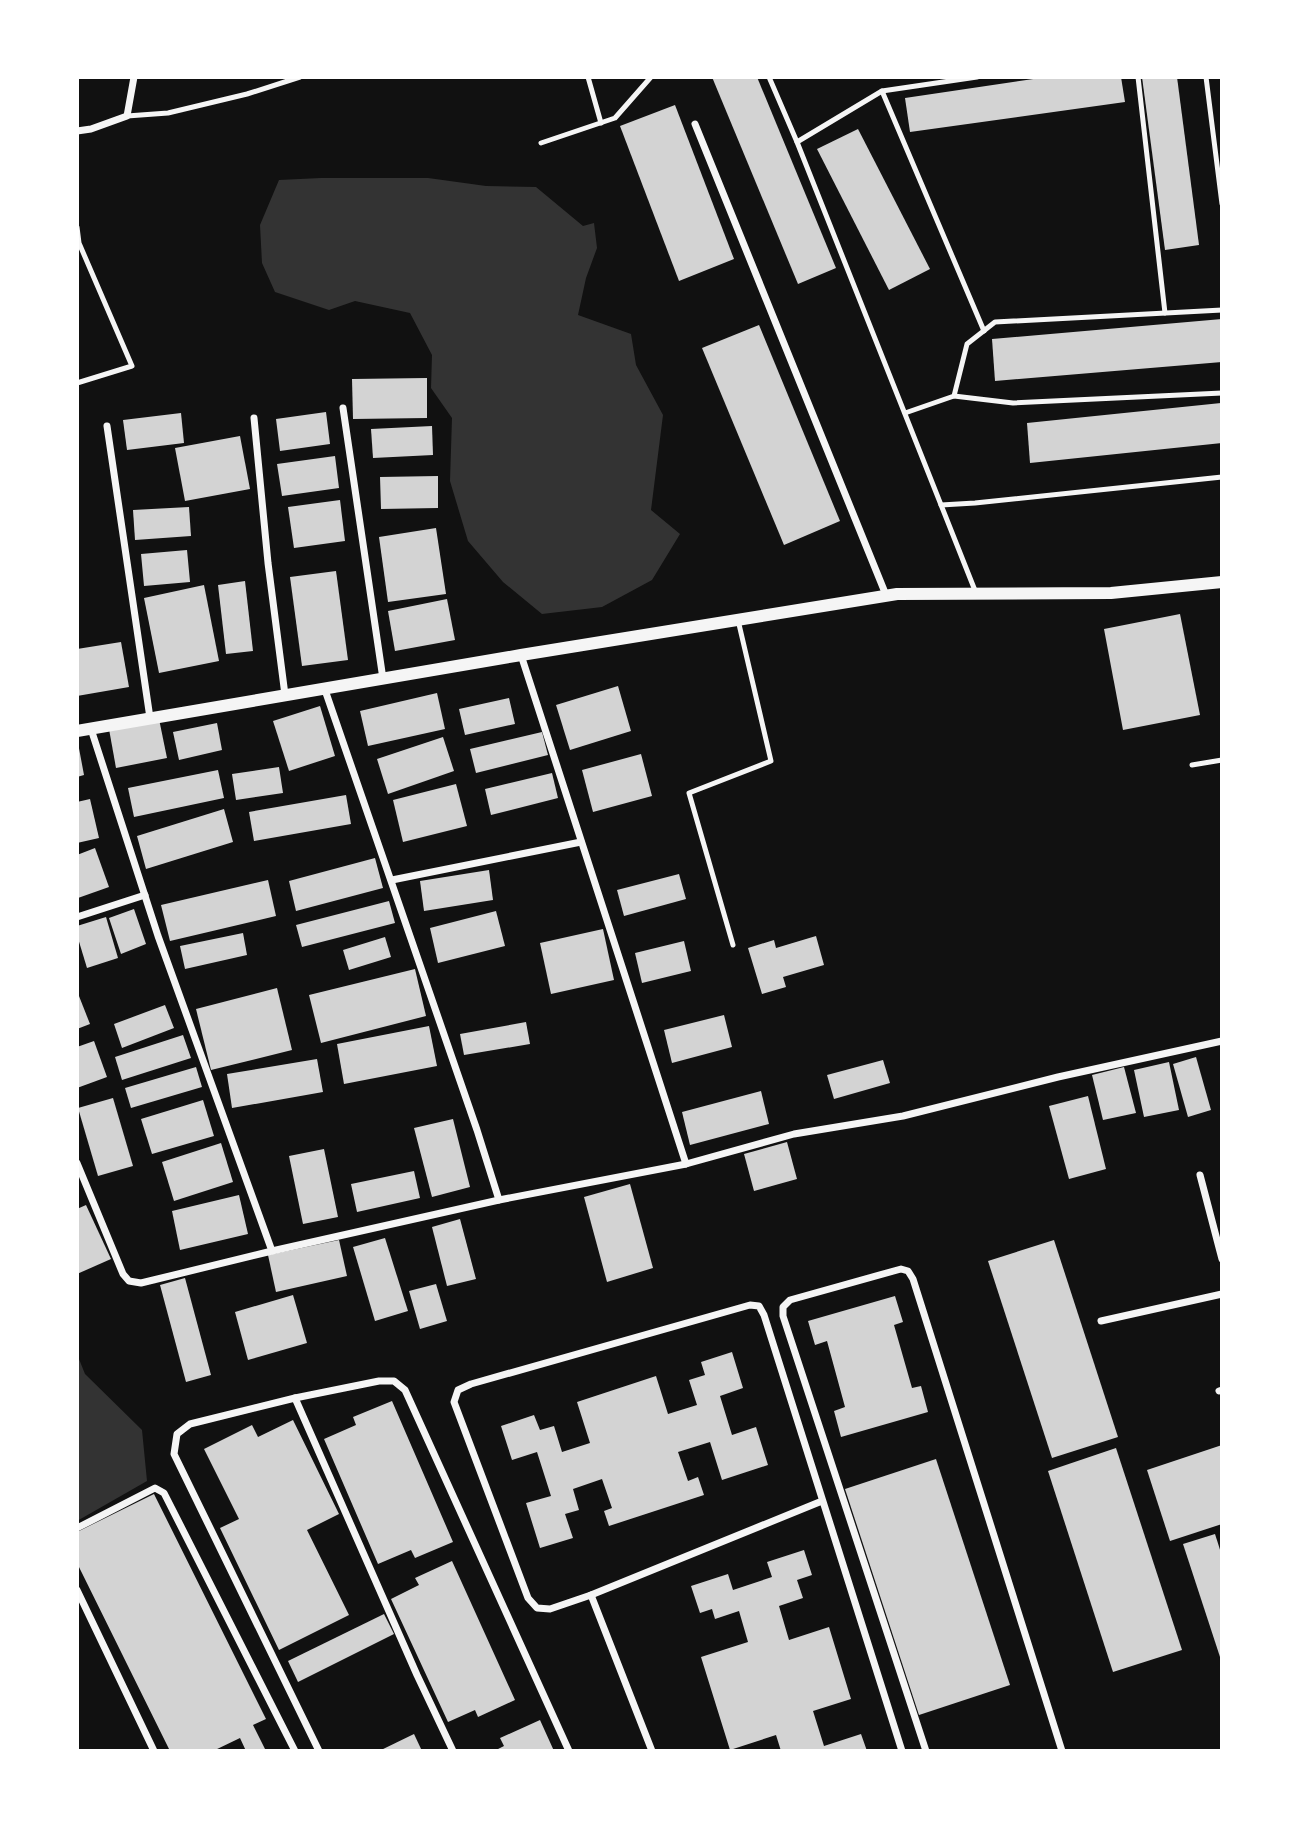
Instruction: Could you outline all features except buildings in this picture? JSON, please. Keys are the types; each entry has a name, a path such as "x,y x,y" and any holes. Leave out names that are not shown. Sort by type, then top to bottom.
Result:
{"street":[{"path":"77,131 91,130 127,116 134,77"},
{"path":"695,124 886,596"},
{"path":"343,408 383,679"},
{"path":"254,418 268,563 285,695"},
{"path":"107,426 150,718"},
{"path":"77,732 521,655 897,594 1111,593 1222,582"},
{"path":"521,655 686,1164"},
{"path":"326,690 499,1200"},
{"path":"91,729 145,895 272,1251"},
{"path":"391,880 581,842"},
{"path":"77,917 145,895"},
{"path":"77,1163 123,1274 129,1281 141,1283 499,1200 686,1164 793,1134 903,1116 1058,1077 1222,1041"},
{"path":"1200,1175 1222,1259"},
{"path":"926,1751 783,1316 783,1307 790,1300 901,1269 908,1271 913,1279 1062,1751"},
{"path":"1101,1321 1222,1294"},
{"path":"822,1501 591,1595 550,1609 537,1608 528,1598 454,1402 458,1390 471,1384 737,1308 760,1306 902,1751"},
{"path":"319,1751 174,1454 177,1434 190,1424 295,1398 380,1381 394,1381 405,1390 569,1751"},
{"path":"295,1398 453,1751"},
{"path":"77,1528 155,1488 164,1493 295,1751"},
{"path":"77,1590 154,1751"},
{"path":"591,1595 652,1751"}],"lane":[{"path":"127,116 168,113 247,94 300,77"},
{"path":"588,77 601,122"},
{"path":"541,143 615,118 650,77"},
{"path":"769,77 976,593"},
{"path":"797,142 881,90 977,77"},
{"path":"1138,77 1165,313"},
{"path":"1206,77 1222,204"},
{"path":"881,90 984,331"},
{"path":"77,227 79,243 132,366 77,383"},
{"path":"954,396 967,344 995,322 1222,310"},
{"path":"905,413 954,396 1013,403 1222,393"},
{"path":"941,505 1222,477"},
{"path":"733,945 689,793 771,761 737,620"},
{"path":"1192,765 1222,760"}],"shaded area":[{"path":"428,178 486,186 536,187 583,226 594,223 597,248 586,278 578,315 631,334 636,365 663,415 651,510 680,534 652,580 602,607 542,614 503,582 468,541 450,481 452,418 431,388 432,355 410,313 355,301 329,310 275,292 262,263 260,225 279,180"},
{"path":"77,1354 85,1374 142,1430 147,1481 77,1521"}]}
